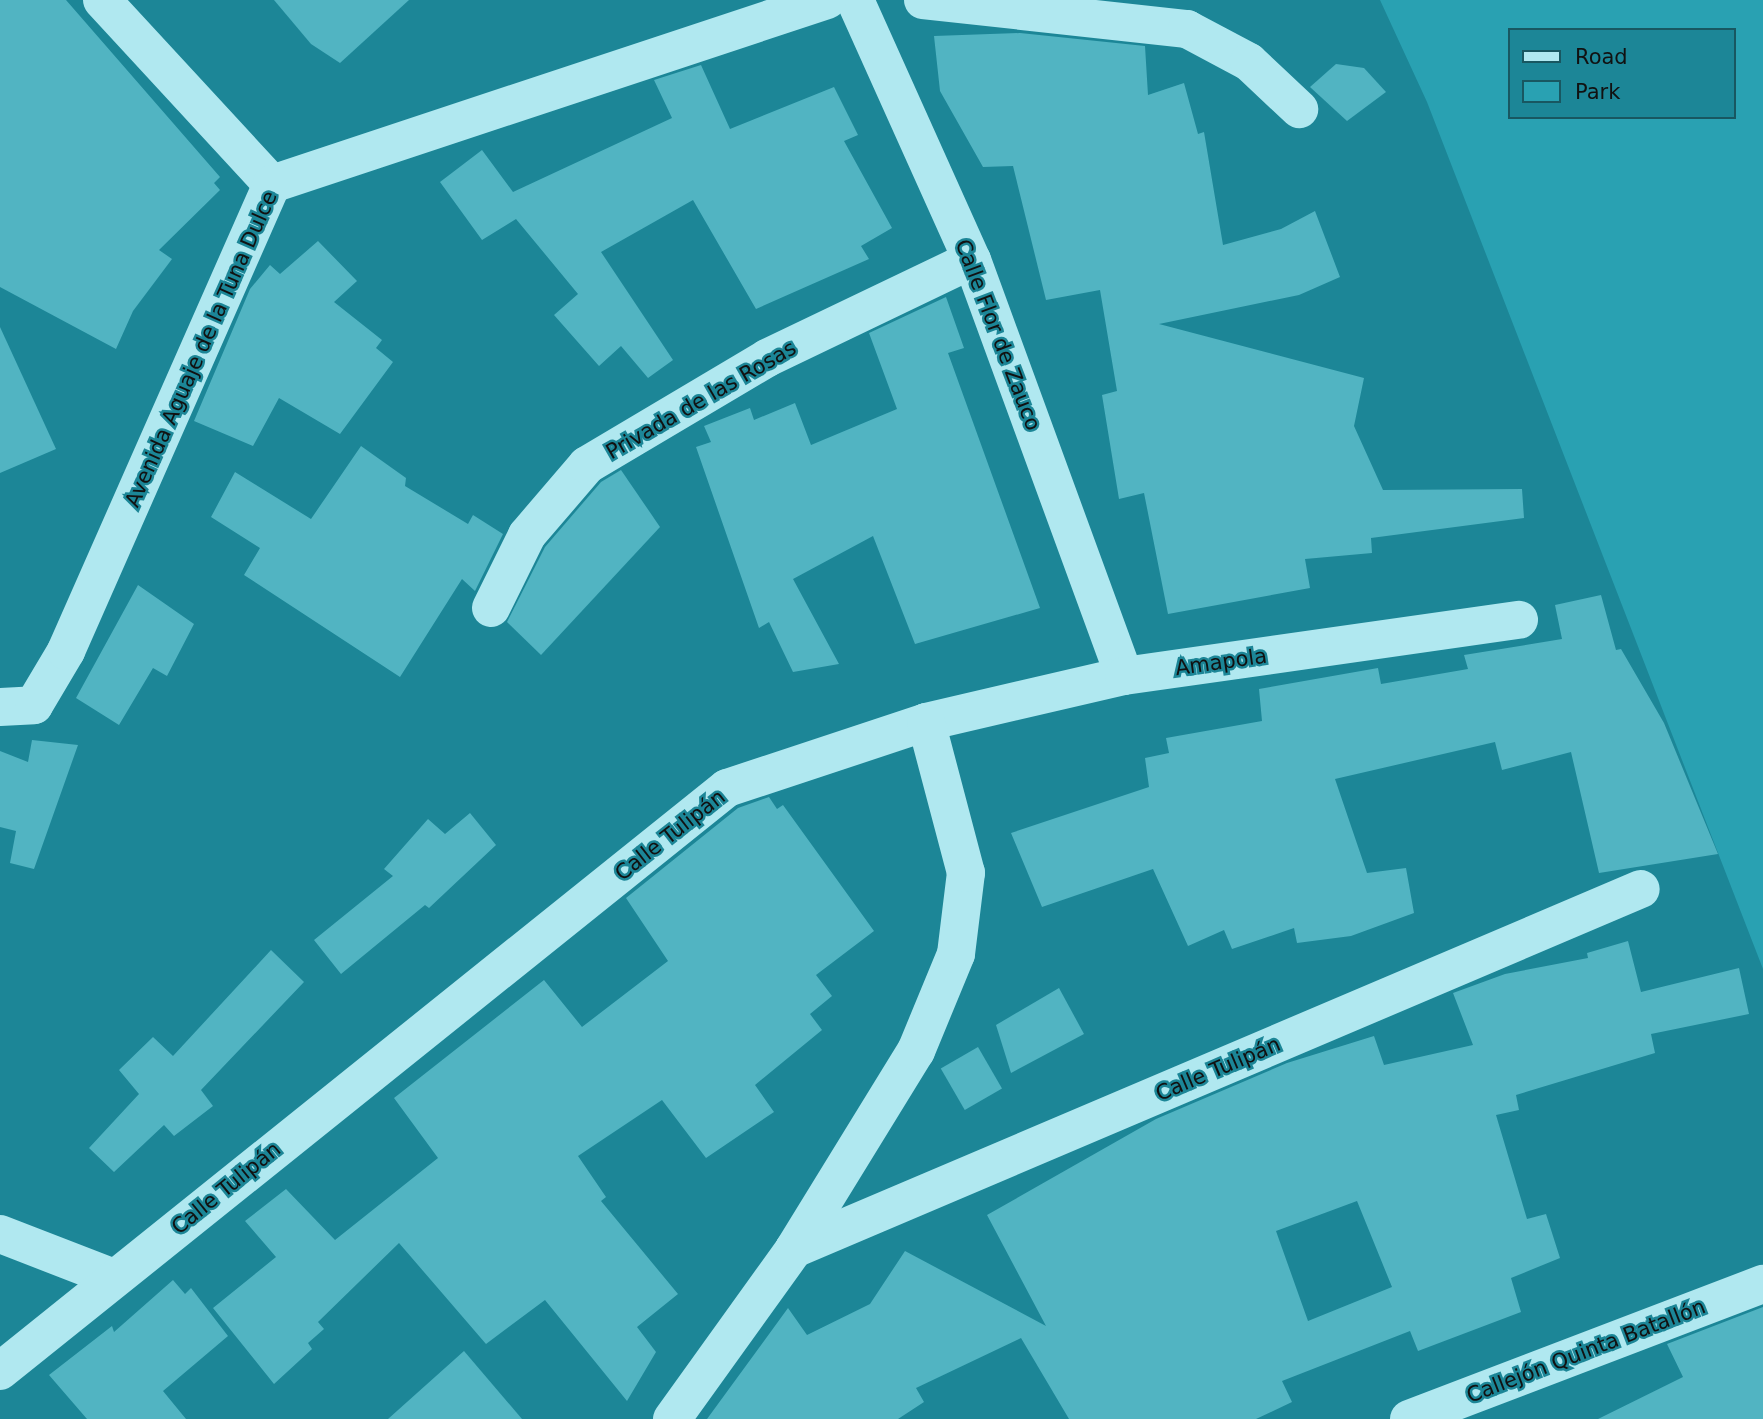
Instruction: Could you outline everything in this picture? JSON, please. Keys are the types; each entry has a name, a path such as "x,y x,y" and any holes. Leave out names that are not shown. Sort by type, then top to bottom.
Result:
{"street":[{"path":"102,0 272,184"},
{"name":"Avenida Aguaje de la Tuna Dulce","path":"0,707 34,705 66,651 272,184 827,0"},
{"name":"Calle Flor de Zauco","path":"855,0 972,260 1124,676"},
{"path":"923,0 1187,29 1249,62 1299,109"},
{"name":"Privada de las Rosas","path":"491,608 527,535 587,465 767,358 972,260"},
{"name":"Amapola","path":"926,723 1124,676 1519,620"},
{"path":"672,1419 794,1249 916,1051 956,954 966,873 926,723"},
{"name":"Calle Tulipán","path":"0,1371 727,788 926,723"},
{"name":"Calle Tulipán","path":"794,1249 1641,889"},
{"path":"0,1234 114,1278"},
{"name":"Callejón Quinta Batallón","path":"1411,1419 1763,1284"}],"green space":[{"path":"1380,0 1763,0 1763,969 1427,102"}],"building":[{"path":"0,0 66,0 220,177 214,183 220,190 159,250 172,259 133,311 116,349 0,287"},
{"path":"274,0 409,0 340,63 311,44"},
{"path":"1020,33 1145,46 1148,95 1184,83 1198,134 1204,132 1223,245 1281,229 1315,211 1340,277 1299,295 1159,324 1364,378 1354,426 1383,490 1522,489 1524,518 1371,538 1372,553 1305,559 1310,588 1168,614 1144,493 1119,499 1102,395 1117,391 1100,290 1046,300 1013,166 983,167 940,91 934,36"},
{"path":"1336,64 1364,68 1386,92 1347,121 1310,87"},
{"path":"701,65 730,129 834,87 858,135 844,141 892,228 861,246 869,259 756,309 693,200 601,252 673,360 648,378 621,346 599,366 554,315 578,294 516,219 482,240 440,182 482,150 513,192 672,118 654,80"},
{"path":"318,241 357,281 334,302 382,340 376,348 393,362 340,434 279,398 253,446 194,421 250,289 270,265 280,274"},
{"path":"946,297 964,348 948,353 1040,608 915,644 873,536 793,579 839,664 793,672 769,622 759,628 696,447 711,442 704,426 750,408 754,420 795,403 811,445 897,409 869,333"},
{"path":"0,327 56,449 0,473"},
{"path":"361,446 406,478 405,486 468,524 473,515 503,534 475,591 462,579 400,677 244,575 260,548 211,517 235,472 311,519"},
{"path":"621,470 660,527 541,655 507,622 545,547 601,482"},
{"path":"138,585 194,624 167,676 153,668 119,725 76,698"},
{"path":"1601,595 1616,650 1621,649 1664,723 1718,854 1599,873 1571,752 1502,770 1495,742 1335,779 1367,873 1406,868 1414,913 1351,936 1297,943 1294,928 1232,949 1224,930 1188,946 1153,869 1042,907 1011,833 1149,787 1145,758 1169,753 1166,738 1262,721 1259,689 1378,668 1381,684 1468,669 1464,655 1562,639 1555,605"},
{"path":"32,740 78,745 34,869 10,863 16,831 0,827 0,751 28,762"},
{"path":"769,797 777,809 783,805 874,931 816,975 832,996 810,1014 822,1030 755,1085 774,1112 706,1158 662,1100 578,1156 606,1197 601,1201 678,1294 637,1327 656,1352 627,1401 545,1300 486,1344 399,1243 318,1322 324,1329 308,1343 312,1349 274,1384 213,1308 276,1257 245,1221 286,1189 335,1240 438,1158 394,1098 544,980 582,1027 668,961 626,898 738,808"},
{"path":"470,813 496,845 429,908 425,905 341,974 314,940 393,876 384,869 428,819 445,834"},
{"path":"1628,941 1641,992 1739,968 1749,1014 1651,1034 1655,1053 1516,1095 1519,1110 1496,1115 1527,1219 1546,1214 1560,1258 1511,1278 1521,1312 1418,1351 1410,1331 1282,1381 1292,1402 1256,1419 1069,1419 1021,1338 916,1388 924,1402 898,1419 707,1419 788,1308 807,1335 870,1304 905,1251 1046,1326 987,1215 1156,1119 1287,1063 1374,1036 1384,1065 1473,1045 1453,993 1505,974 1588,958 1587,953","holes":["1357,1201 1392,1287 1308,1321 1276,1231"]},
{"path":"271,950 304,982 201,1090 213,1106 174,1136 164,1125 114,1172 89,1148 139,1094 119,1070 153,1037 173,1056"},
{"path":"1059,988 1084,1034 1011,1073 996,1025"},
{"path":"978,1047 1002,1089 965,1110 941,1068"},
{"path":"173,1280 185,1294 191,1288 228,1336 163,1391 186,1419 87,1419 49,1375 112,1326 114,1332"},
{"path":"1763,1307 1763,1419 1598,1419 1683,1377 1667,1344"},
{"path":"464,1351 522,1419 388,1419"}]}
